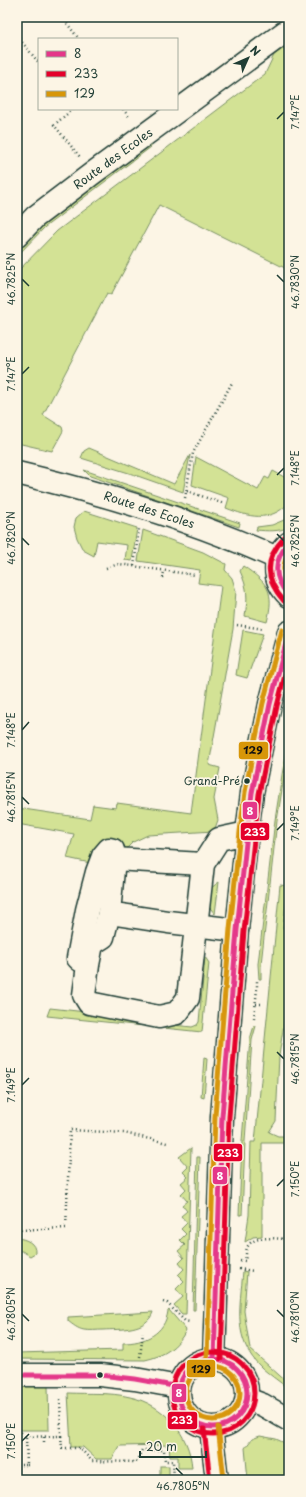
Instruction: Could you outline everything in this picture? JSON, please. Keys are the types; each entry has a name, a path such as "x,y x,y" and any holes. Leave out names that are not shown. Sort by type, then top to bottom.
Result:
{"main road":[{"name":"Route des Ecoles","path":"17,236 35,217 87,177 289,29"},
{"name":"Route des Ecoles","path":"17,473 64,484 143,508 219,534 283,550"},
{"path":"283,550 276,567 276,576 281,587 289,596"},
{"path":"214,1359 222,1124 237,930 247,833 252,793 267,719 289,632"},
{"path":"203,864 114,859 109,913 103,937 92,944 88,965 84,995 89,1003 159,1017 177,1013 188,998 203,864 219,839 247,833"},
{"path":"88,965 78,958 87,910 103,856 109,850 118,852 125,860"},
{"path":"109,913 237,930"},
{"path":"214,1359 224,1361 232,1365 240,1372 245,1380 247,1399 241,1412 230,1423 221,1427 211,1428 201,1426 191,1419 183,1410 179,1399 179,1386 184,1375 192,1366 202,1361 214,1359"},
{"path":"17,1375 100,1375 179,1386"},
{"path":"247,1399 263,1404 289,1420"},
{"path":"211,1428 217,1480"}],"path":[{"path":"62,17 79,38"},
{"path":"17,36 38,62"},
{"path":"72,110 54,125 83,160"},
{"path":"185,499 188,491 193,453 233,381"},
{"path":"188,491 224,504"},
{"path":"134,566 143,508"},
{"path":"106,568 119,564 195,575"},
{"path":"163,578 164,571"},
{"path":"237,625 264,629"},
{"path":"256,1004 263,1004"},
{"path":"17,1230 66,1228 70,1130 124,1133 168,1143"},
{"path":"240,1260 245,1261 247,1248 251,1242 257,1239 289,1239"},
{"path":"239,1269 254,1271"},
{"path":"163,1302 167,1303 185,1321 190,1322"},
{"path":"138,1364 143,1333"},
{"path":"59,1391 62,1448 80,1448 92,1461 136,1462 142,1450 164,1450 165,1461 173,1461 174,1480"},
{"path":"17,1432 21,1432 22,1437 61,1436"},
{"path":"26,1437 27,1465"},
{"path":"44,1437 44,1443"},
{"path":"17,1465 31,1465"}],"green space":[{"path":"289,44 289,270 159,205 111,295 107,293 43,415 62,427 63,431 52,451 17,443 17,272 57,231 265,74 274,55"},
{"path":"152,143 151,147 45,227 17,256 17,249 42,223"},
{"path":"89,448 174,484 190,455 183,492 81,458 84,451"},
{"path":"196,457 258,490 265,477 269,479 273,471 286,478 289,473 289,503 274,513 266,516 251,516 226,508 229,498 192,485"},
{"path":"84,470 240,523 239,527 90,476"},
{"path":"84,511 137,528 132,561 125,560 127,545 97,541 94,556 83,550 77,538 74,527 76,518"},
{"path":"289,518 289,527 285,529 273,531 256,530 257,527 272,525"},
{"path":"143,530 203,552 226,564 225,570 232,578 236,591 233,629 209,765 220,768 214,799 218,820 214,831 148,835 133,842 126,849 112,838 106,838 102,842 95,864 67,858 74,834 17,824 17,808 90,819 93,805 116,808 117,803 191,813 221,586 198,583 200,570 138,561"},
{"path":"243,566 264,583 270,595 267,622 245,616 247,593 240,571"},
{"path":"243,630 263,634 247,678 236,675"},
{"path":"289,730 289,746 277,821 261,964 261,979 259,979 258,964 275,820"},
{"path":"219,882 215,914 206,903 207,891"},
{"path":"280,885 288,886 283,929 289,930 289,1006 286,1010 279,1056 276,1121 269,1132 278,1136 289,1136 289,1143 262,1143 262,1236 253,1237 245,1242 249,1215 251,1142 255,1142"},
{"path":"205,957 209,963 202,1032 47,1016 50,1008 113,1015 117,1019 192,1027 197,1025 199,1022"},
{"path":"254,1026 256,1026 252,1040 245,1141 242,1215 239,1215 242,1141 250,1039"},
{"path":"204,1058 207,1059 204,1098 201,1097"},
{"path":"191,1148 186,1314 182,1314 174,1305 183,1297 176,1289 184,1281 178,1275 184,1269 179,1263 184,1258 178,1251 185,1245 180,1240 186,1234 181,1229 187,1223 181,1216 187,1211 182,1205 187,1201 181,1194 186,1189 181,1183 188,1177 183,1172 188,1167 179,1157"},
{"path":"197,1157 200,1157 195,1310 193,1310"},
{"path":"17,1238 30,1242 34,1247 35,1253 30,1256 22,1251 17,1251"},
{"path":"243,1271 247,1272 244,1311 250,1349 289,1384 289,1389 262,1368 252,1357 246,1346 240,1322 240,1297"},
{"path":"169,1310 186,1330 175,1346 170,1350 152,1358 145,1360 17,1359 17,1353 123,1350 123,1343 131,1343 146,1339 158,1331 163,1326"},
{"path":"153,1312 145,1323 125,1329 84,1330 68,1321 68,1317"},
{"path":"17,1386 48,1386 49,1430 17,1430"},
{"path":"68,1393 122,1395 153,1406 173,1422 180,1432 190,1455 192,1468 178,1468 178,1457 170,1457 169,1445 120,1446 112,1459 96,1459 83,1447 71,1447"},
{"path":"260,1436 276,1439 289,1445 289,1480 248,1480 245,1448 252,1439"},
{"path":"160,1466 169,1466 169,1480 160,1480"}],"transit line":[{"name":"233","path":"284,538 277,546 273,554 269,570 273,585 284,601"},
{"name":"8","path":"289,543 283,550 277,563 277,576 289,596"},
{"name":"129","path":"289,553 284,565 284,573 289,585"},
{"name":"129","path":"207,1359 215,1116 230,929 245,792 263,703 282,630"},
{"name":"8","path":"214,1359 222,1117 237,930 247,833 252,793 270,704 289,632"},
{"name":"233","path":"221,1359 229,1117 244,931 259,794 277,706 289,659"},
{"name":"233","path":"213,1352 229,1355 242,1364 251,1377 254,1393 251,1409 242,1422 229,1431 213,1434 197,1431 184,1422 175,1409 172,1393 175,1377 184,1364 197,1355 213,1352"},
{"name":"8","path":"213,1359 226,1362 237,1369 244,1380 247,1393 244,1406 237,1417 226,1424 213,1427 200,1424 189,1417 182,1406 179,1393 182,1380 189,1369 200,1362 213,1359"},
{"name":"129","path":"208,1366 218,1366 228,1370 236,1378 240,1388 240,1393 240,1398 236,1408 228,1416 218,1420 208,1420 198,1416 190,1408 186,1398 186,1388 190,1378 198,1370 208,1366"},
{"name":"8","path":"17,1375 100,1375 135,1379 179,1387"},
{"name":"129","path":"218,1427 224,1479"},
{"name":"233","path":"204,1429 210,1480"}],"place":[{"name":"Grand-Pré","path":"247,781"}]}
